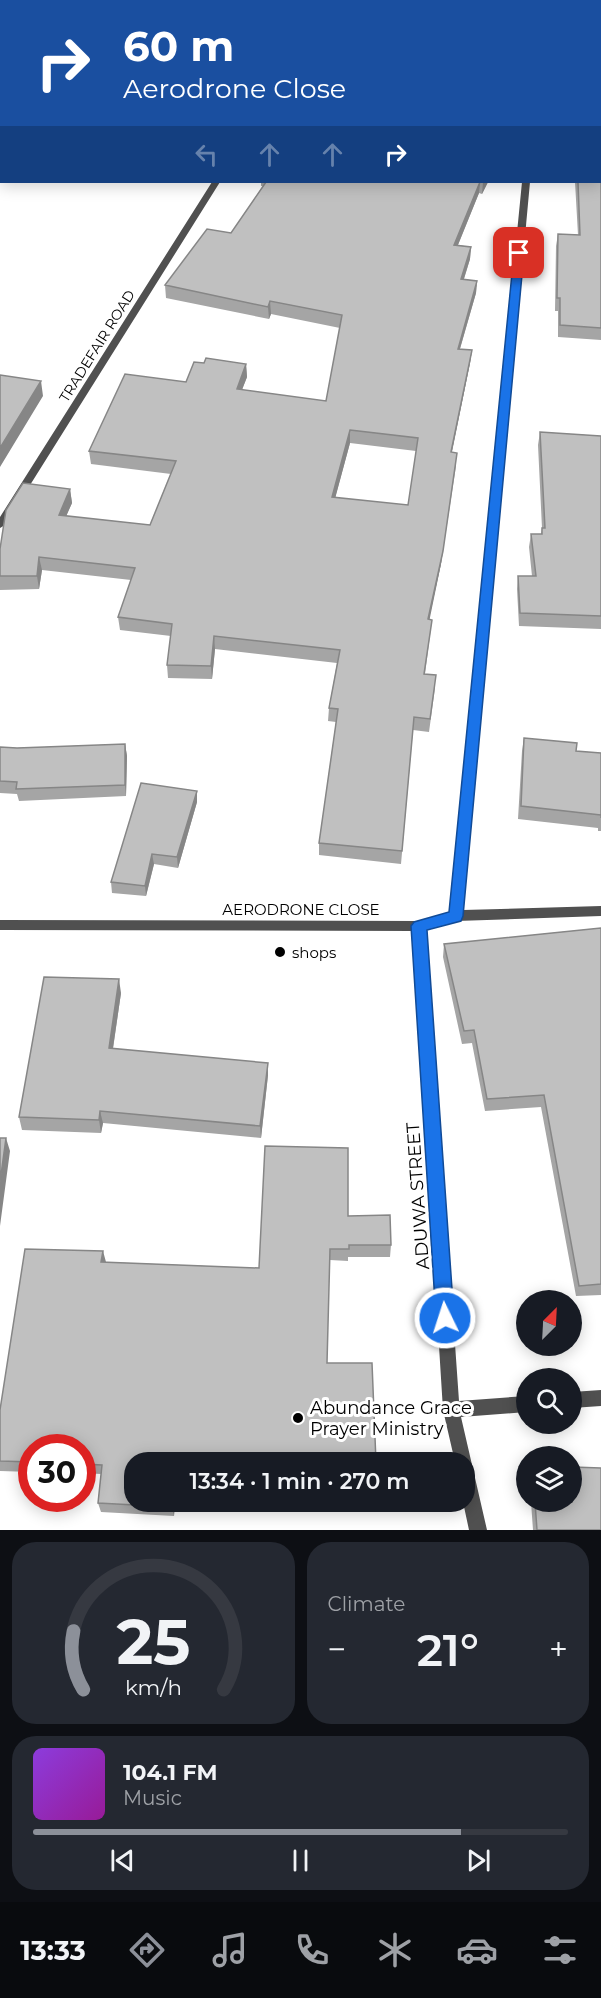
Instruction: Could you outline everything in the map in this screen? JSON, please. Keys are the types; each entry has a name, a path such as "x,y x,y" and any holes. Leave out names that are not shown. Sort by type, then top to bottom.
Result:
{"street":[{"name":"TRADEFAIR ROAD","path":"0,525 215,183"},
{"path":"456,916 526,183"},
{"name":"AERODRONE CLOSE","path":"0,925 419,926 456,916 601,911"},
{"name":"ADUWA STREET","path":"419,926 451,1410 461,1452"},
{"path":"582,1399 601,1398"},
{"path":"451,1410 516,1405"},
{"path":"474,1512 478,1530"}],"building":[{"path":"265,183 480,183 454,245 471,247 461,279 477,281 458,349 472,350 451,452 457,453 443,551 428,619 432,620 424,674 436,675 430,719 414,717 402,851 319,843 338,709 329,708 340,650 214,636 211,666 167,665 172,624 118,617 135,568 39,557 37,576 0,576 0,549 6,510 23,483 70,489 59,515 150,525 176,461 89,451 125,374 186,382 194,362 204,363 206,358 246,364 237,389 326,401 342,315 270,301 268,307 165,285 207,229 231,233","holes":["350,430 418,438 408,505 332,497"]},
{"path":"578,183 601,183 601,328 560,325 560,298 557,298 558,234 580,235"},
{"path":"0,375 41,381 0,448"},
{"path":"540,432 601,436 601,616 520,613 518,576 536,576 531,534 542,534 542,528 545,528"},
{"path":"524,738 577,743 576,751 601,753 601,815 521,806"},
{"path":"125,744 125,785 16,789 17,782 0,781 0,747"},
{"path":"141,783 197,791 177,857 152,854 145,886 111,882"},
{"path":"601,928 601,1284 579,1286 544,1095 487,1099 474,1030 464,1031 444,944"},
{"path":"44,977 119,979 109,1048 268,1063 260,1126 100,1111 99,1120 19,1117"},
{"path":"0,1138 6,1138 0,1182"},
{"path":"265,1146 348,1148 348,1216 390,1215 391,1245 349,1245 349,1249 330,1249 327,1363 372,1363 376,1452 124,1452 124,1504 98,1503 102,1465 96,1465 96,1434 18,1434 18,1462 0,1461 0,1410 25,1249 103,1251 101,1262 259,1268"},
{"path":"582,1467 601,1468 601,1530 537,1530 536,1512 582,1512"}],"place":[{"name":"shops","path":"280,952"},
{"name":"Abundance Grace Prayer Ministry","path":"298,1418"}],"route":[{"path":"445,1318 419,926 456,916 519,253"}]}
